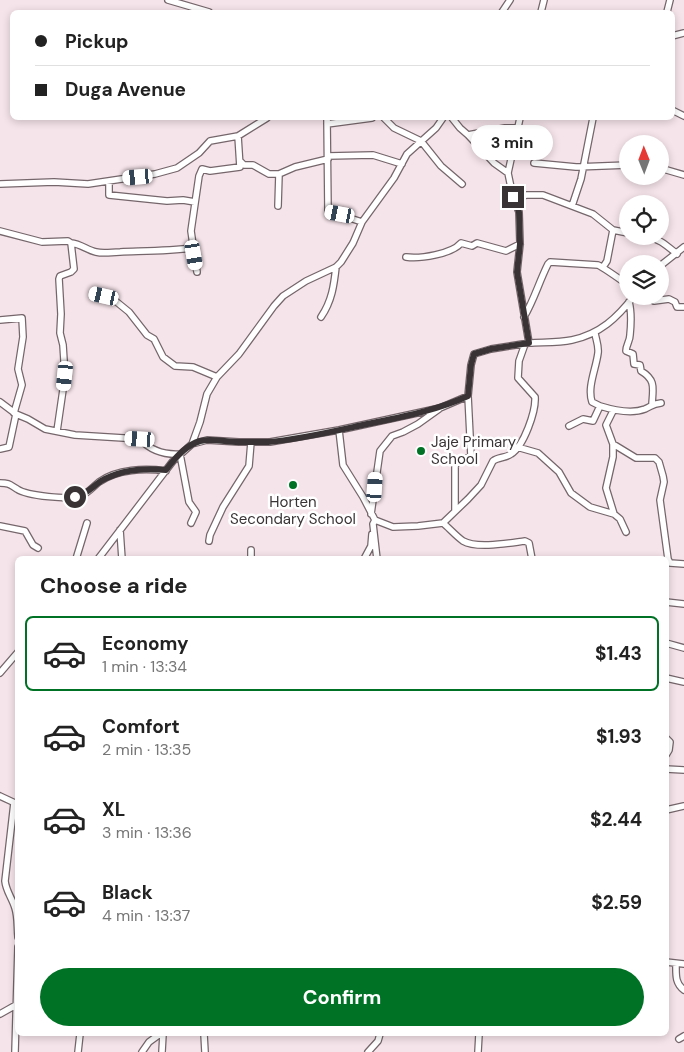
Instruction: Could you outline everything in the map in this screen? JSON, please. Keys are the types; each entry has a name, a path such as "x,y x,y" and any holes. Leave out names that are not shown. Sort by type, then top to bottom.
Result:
{"street":[{"path":"168,0 202,10"},
{"path":"0,184 54,182 88,184 155,174 177,168 199,153 210,141 238,136 264,120"},
{"path":"342,120 327,121 328,211 362,222"},
{"path":"386,120 394,128 421,141 441,166 462,184"},
{"path":"192,444 207,394 217,377 239,354 283,296 306,281 336,266 353,243 362,222 394,178 407,154 436,128 442,120"},
{"path":"454,120 494,163 508,173"},
{"path":"374,522 393,527 443,522 481,485 493,460 511,455 531,422 536,406 535,397 518,378 520,362 527,343 517,272 520,244 519,212 513,197 508,173 520,120"},
{"path":"572,206 577,194 593,120"},
{"path":"468,135 505,128 518,128"},
{"path":"197,272 191,231 200,170 210,171 239,167 238,136"},
{"path":"240,162 244,165 253,165 269,174 279,174 328,157 373,155 402,164"},
{"path":"534,163 583,166 619,165"},
{"path":"669,171 684,175"},
{"path":"278,206 279,174"},
{"path":"109,182 108,195 195,202"},
{"path":"513,197 527,195 543,196 593,214 613,230 619,231"},
{"path":"603,267 607,261 613,230"},
{"path":"0,231 42,242 68,240 71,243 101,253 150,250 164,252 193,248"},
{"path":"57,431 65,376 63,345 60,333 60,276 74,269 71,243"},
{"path":"406,258 451,251 460,243 472,246 477,243 506,251 520,244"},
{"path":"667,245 677,254"},
{"path":"669,260 684,247"},
{"path":"524,317 532,304 537,286 548,264 554,262 598,265 619,279"},
{"path":"321,317 329,305 332,296 336,266"},
{"path":"94,294 113,298 129,312 148,335 154,339 163,357 176,366 193,367 217,377"},
{"path":"669,299 675,302 677,307 684,307"},
{"path":"456,510 455,466 471,456 468,396 474,354 527,343 571,340 595,333 620,315 627,305"},
{"path":"630,305 630,337 626,351 633,354 634,364 640,365 641,371 650,376 652,382 652,404"},
{"path":"0,320 22,318 23,337 18,369 22,385 9,447 0,449"},
{"path":"595,333 598,353 592,375 590,398 592,402 613,410 624,411 645,409 652,404 661,403"},
{"path":"100,556 172,461 192,444 207,440 270,442 339,430 440,408 468,396"},
{"path":"0,402 15,414 45,428 75,435 140,439 148,447 160,453 180,454"},
{"path":"569,426 583,419 593,421 600,406"},
{"path":"371,514 380,451 392,436 418,424 440,408"},
{"path":"613,410 606,425 613,444 613,457 606,488 614,514"},
{"path":"339,430 343,465 363,497 374,522 377,556"},
{"path":"209,541 223,507 249,466 251,442"},
{"path":"613,444 636,458 656,458 659,462 663,476 660,500 668,556"},
{"path":"517,447 538,453 559,472 571,493 590,507 614,514 620,519 626,532"},
{"path":"180,454 189,502 196,512 191,523"},
{"path":"0,483 12,484 17,490 39,496 75,497 82,496 99,482 113,475 136,470 166,470"},
{"path":"366,556 371,546 374,522"},
{"path":"443,522 464,542 492,545 525,541 528,543 531,556"},
{"path":"77,556 86,523"},
{"path":"0,526 25,531 33,545 38,548"},
{"path":"120,530 122,556"},
{"path":"251,550 251,556"},
{"path":"669,561 670,563 684,564"},
{"path":"669,602 684,604"},
{"path":"669,644 684,648"},
{"path":"0,673 15,656"},
{"path":"669,679 684,682"},
{"path":"669,769 684,770"},
{"path":"0,796 15,803"},
{"path":"669,809 684,806"},
{"path":"15,810 5,881 6,889 12,898 15,908"},
{"path":"669,963 684,964"},
{"path":"676,964 678,986 684,990"},
{"path":"0,1014 15,1007"},
{"path":"15,1036 15,1052"},
{"path":"78,1052 80,1036"},
{"path":"142,1052 149,1042 158,1036"},
{"path":"161,1036 162,1052"},
{"path":"204,1036 205,1052"},
{"path":"368,1052 378,1041 379,1036"},
{"path":"478,1052 479,1036"}],"place":[{"name":"Jaje Primary School","path":"421,451"},
{"name":"Horten Secondary School","path":"293,485"}],"route":[{"path":"75,497 82,496 99,482 113,475 136,470 166,470 180,454 192,444 200,441 270,442 339,430 440,408 468,396 474,354 491,349 529,343 517,272 520,244 519,212 513,197"}]}
